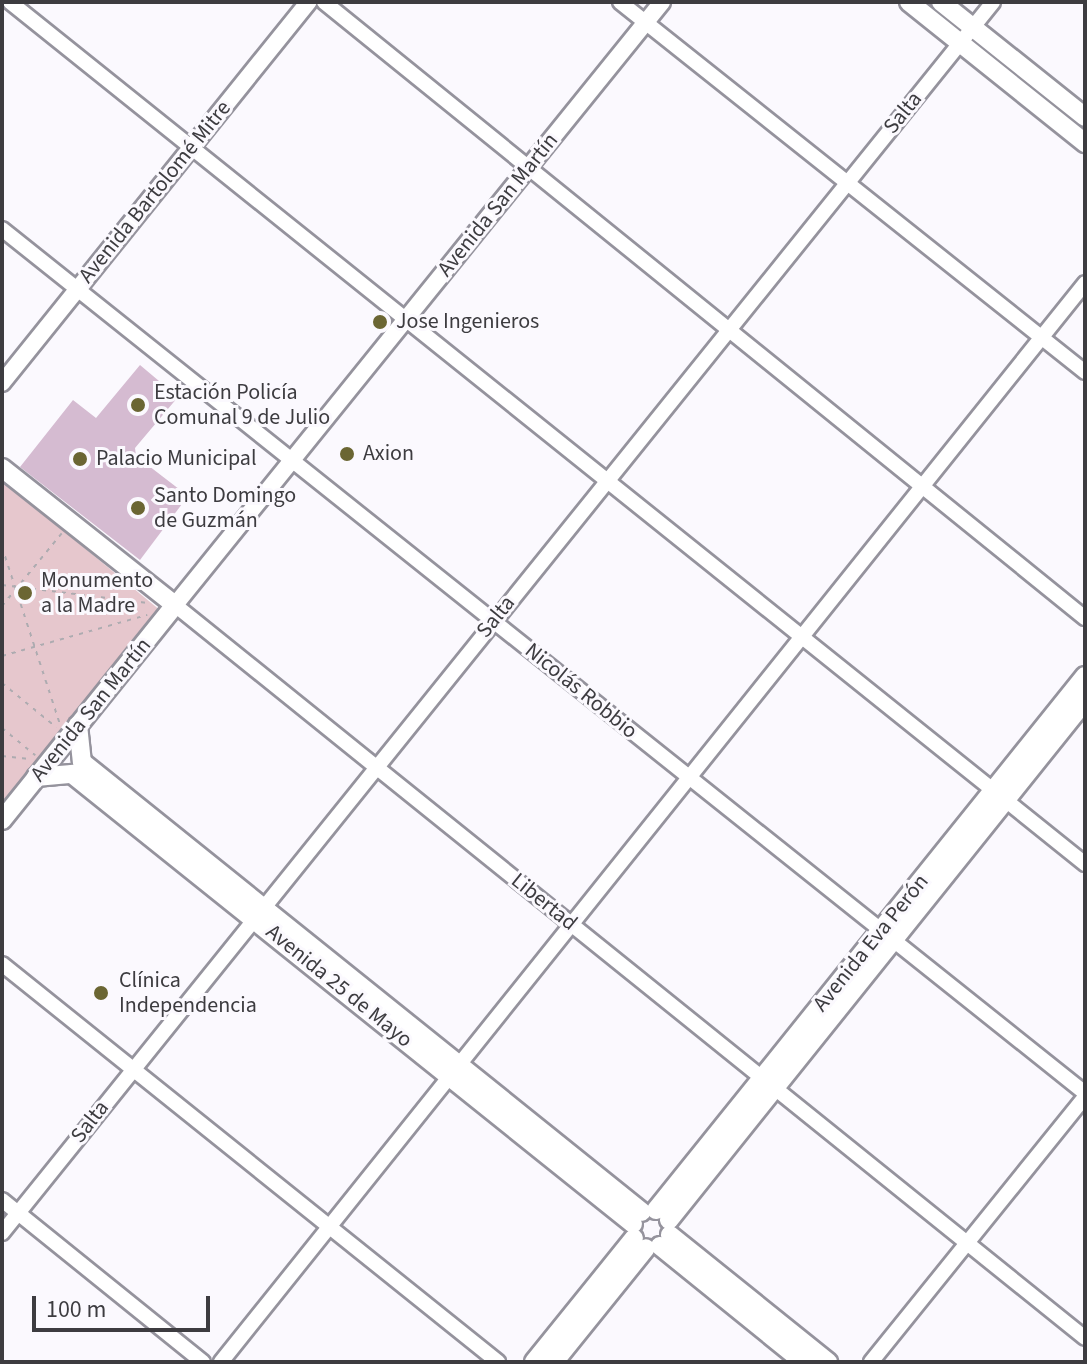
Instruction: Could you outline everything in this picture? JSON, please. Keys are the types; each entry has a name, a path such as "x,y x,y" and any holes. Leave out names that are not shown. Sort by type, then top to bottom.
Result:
{"main road":[{"path":"909,2 1085,143"},
{"path":"941,2 1085,117"},
{"name":"Libertad","path":"2,468 168,608"},
{"name":"Avenida San Martín","path":"2,820 36,770 168,608"},
{"name":"Avenida Eva Perón","path":"554,1362 651,1229 999,795 1085,676"},
{"name":"Avenida Eva Perón","path":"999,795 1085,701"},
{"name":"Avenida 25 de Mayo","path":"72,726 82,762 258,912 651,1229 828,1362"},
{"name":"Avenida 25 de Mayo","path":"36,770 72,774 258,912"},
{"name":"Avenida 25 de Mayo","path":"651,1229 803,1362"},
{"name":"Avenida Eva Perón","path":"534,1362 651,1229"}],"street":[{"path":"10,2 1085,864"},
{"name":"Avenida Bartolomé Mitre","path":"2,383 308,2"},
{"path":"324,2 1085,618"},
{"path":"620,2 1085,372"},
{"name":"Avenida San Martín","path":"168,608 292,460 662,2"},
{"name":"Salta","path":"2,1233 993,2"},
{"name":"Nicolás Robbio","path":"2,229 1085,1095"},
{"path":"221,1362 327,1225 1085,283"},
{"name":"Libertad","path":"168,608 375,766 1085,1338"},
{"path":"2,964 498,1362"},
{"path":"871,1362 1085,1095"},
{"path":"2,1200 203,1362"}],"path":[{"path":"51,521 74,540"},
{"path":"2,606 63,531"},
{"path":"2,547 35,647 72,726"},
{"path":"2,585 152,604 141,595"},
{"path":"2,656 168,608"},
{"path":"2,683 72,726"},
{"path":"2,728 36,770"},
{"path":"2,756 36,770"}],"shaded area":[{"path":"2,480 161,611 2,809"}],"building":[{"path":"140,365 178,397 135,448 136,456 188,496 140,560 20,467 73,400 96,418"}],"place":[{"name":"Jose Ingenieros","path":"380,322"},
{"name":"Estación Policía Comunal 9 de Julio","path":"138,405"},
{"name":"Axion","path":"347,454"},
{"name":"Palacio Municipal","path":"80,459"},
{"name":"Santo Domingo de Guzmán","path":"138,508"},
{"name":"Monumento a la Madre","path":"25,593"},
{"name":"Clínica Independencia","path":"101,993"}]}
